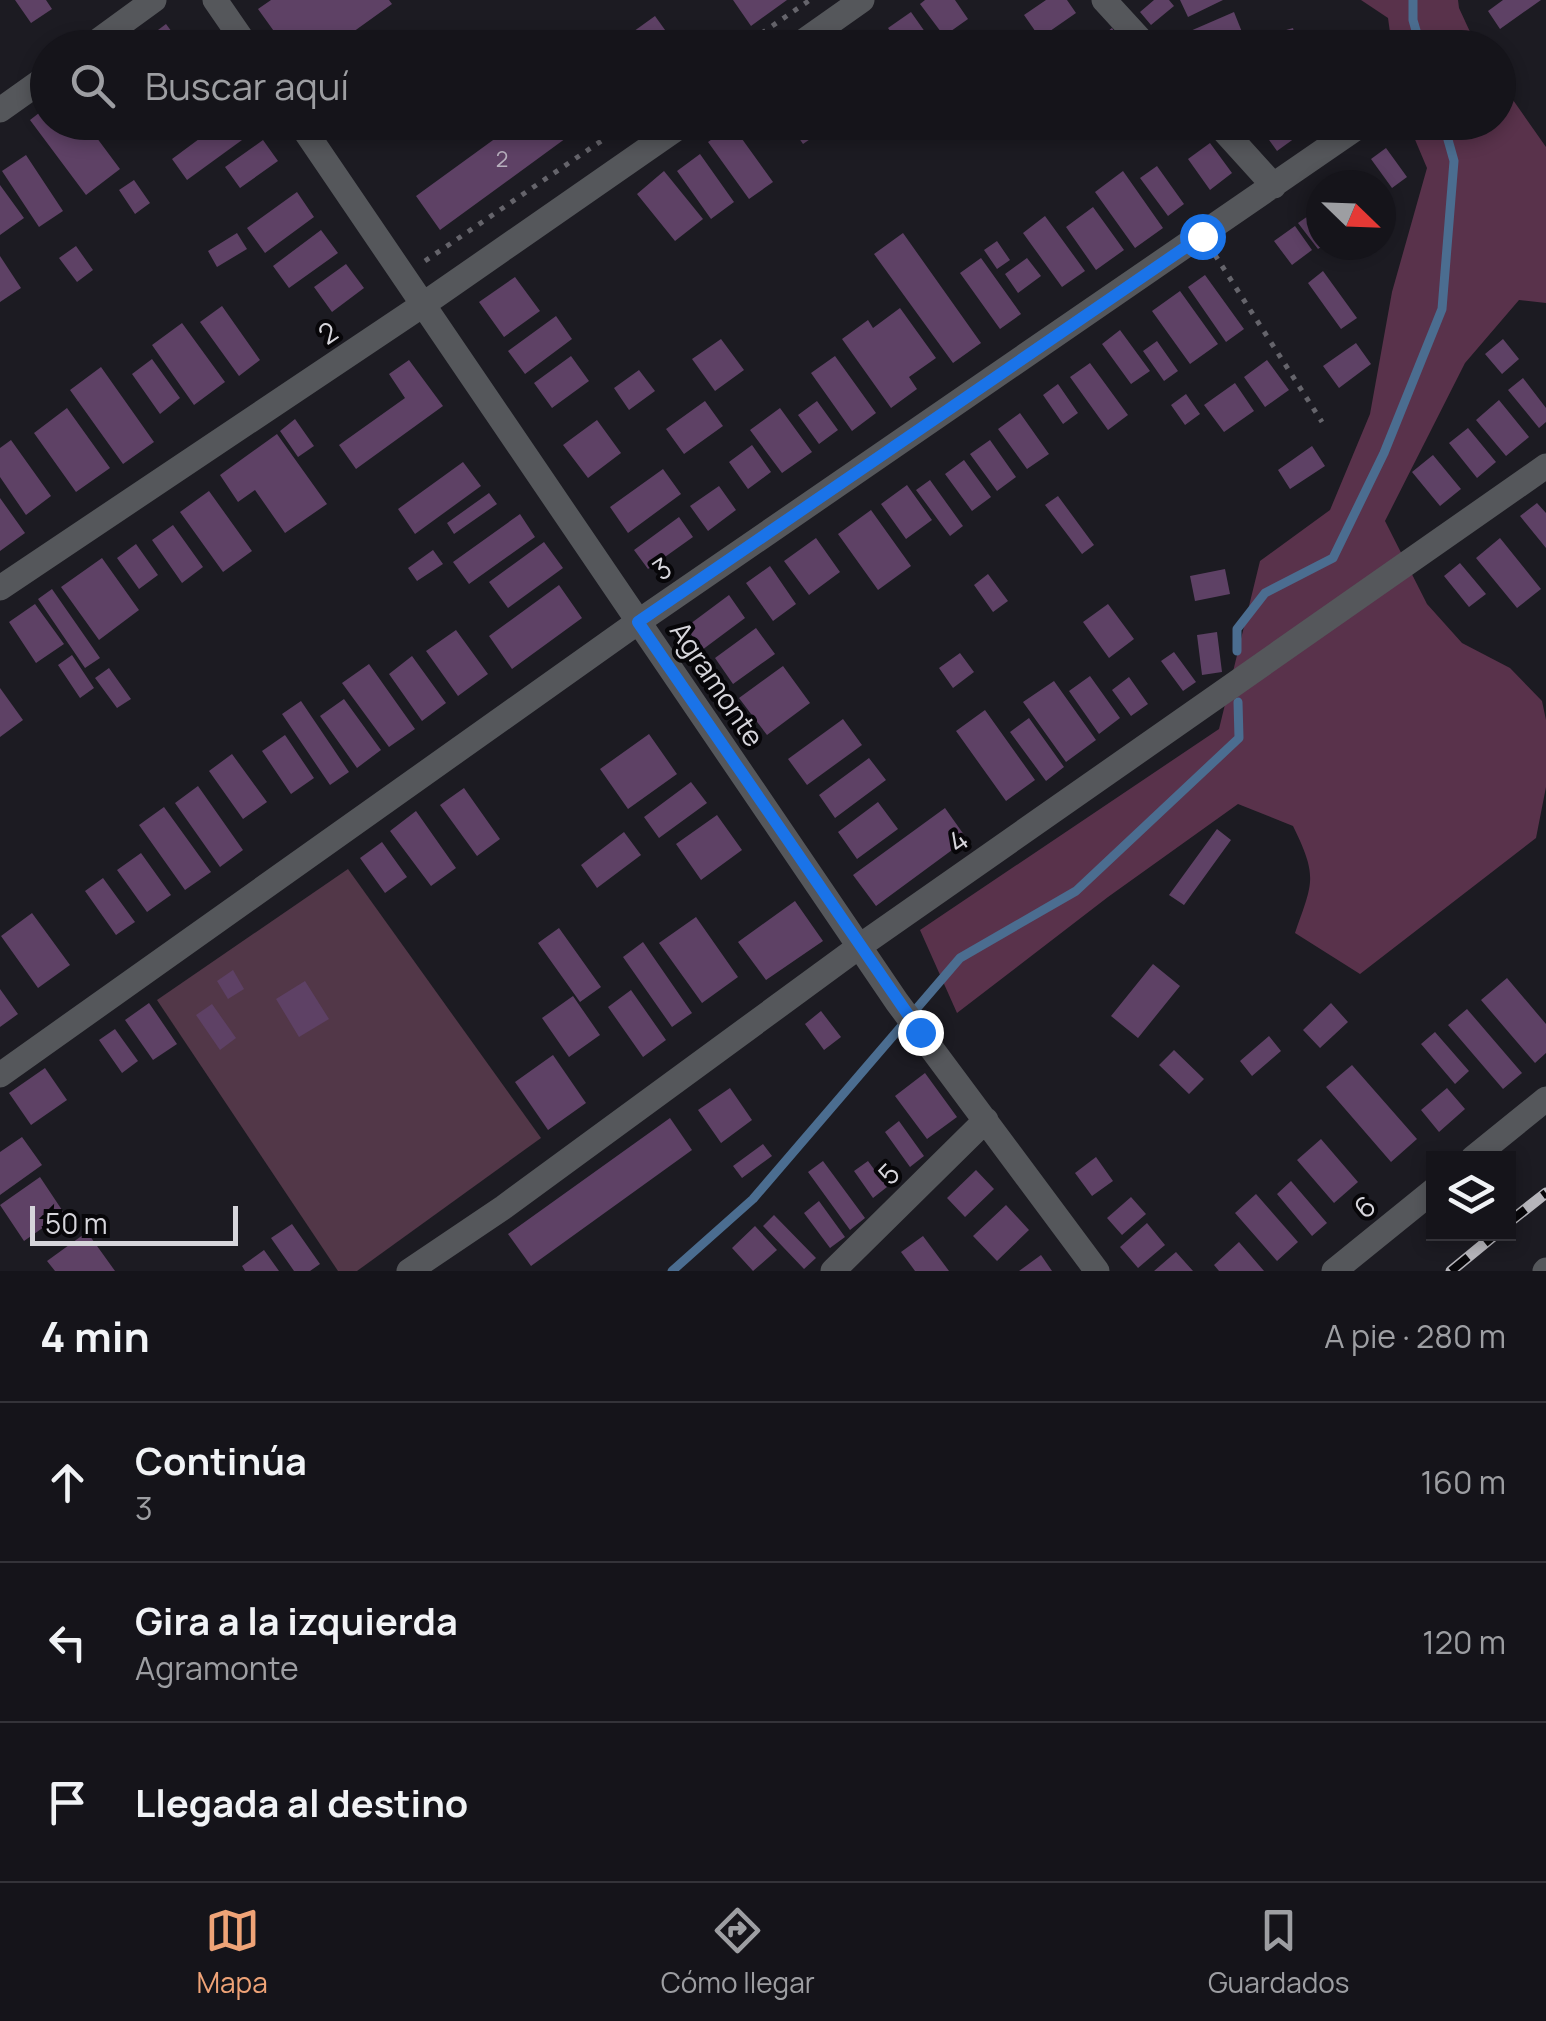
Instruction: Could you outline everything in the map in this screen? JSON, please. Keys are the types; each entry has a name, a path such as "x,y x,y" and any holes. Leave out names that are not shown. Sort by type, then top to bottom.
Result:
{"street":[{"path":"113,30 154,0"},
{"path":"215,0 236,30"},
{"path":"820,30 862,0"},
{"path":"1104,0 1132,30"},
{"path":"0,110 30,89"},
{"name":"Agramonte","path":"311,140 898,1002 1097,1271"},
{"name":"2","path":"0,588 424,304 660,140"},
{"path":"1232,140 1274,186"},
{"name":"3","path":"0,1074 638,622 1339,140"},
{"name":"4","path":"409,1271 860,946 1546,466"},
{"path":"1481,1151 1546,1099"},
{"name":"5","path":"833,1271 986,1120"},
{"name":"6","path":"1334,1271 1426,1196"}],"path":[{"path":"766,30 810,0"},
{"path":"404,276 604,140"},
{"path":"1202,236 1322,422"}],"shaded area":[{"path":"1361,0 1458,0 1469,30 1390,30 1388,18"},
{"path":"1516,104 1546,147 1546,303 1519,300 1465,363 1385,521 1427,604 1462,643 1510,668 1542,701 1546,720 1546,787 1536,838 1360,974 1295,933 1310,880 1306,857 1293,826 1238,804 957,1013 920,930 1219,729 1260,561 1330,510 1370,414 1392,292 1427,168 1415,140 1516,140"},
{"path":"348,869 541,1138 357,1271 338,1271 157,1000"}],"building":[{"path":"15,0 46,0 52,9 31,23"},
{"path":"271,0 389,0 392,4 356,30 273,30 258,9"},
{"path":"733,0 787,0 751,26"},
{"path":"925,0 955,0 968,19 952,30 940,30 920,4"},
{"path":"1046,0 1067,0 1076,13 1052,30 1034,30 1024,15"},
{"path":"1154,0 1169,0 1174,6 1151,25 1140,12"},
{"path":"1180,0 1223,0 1188,17"},
{"path":"1503,0 1541,0 1500,29 1488,11"},
{"path":"911,12 924,30 889,30"},
{"path":"1234,12 1241,30 1193,30"},
{"path":"655,16 665,30 636,30"},
{"path":"45,140 98,140 120,169 86,195"},
{"path":"198,140 242,140 187,180 172,159"},
{"path":"263,140 278,161 240,188 225,167"},
{"path":"493,140 563,140 440,230 416,196"},
{"path":"743,140 773,182 749,199 708,142"},
{"path":"1269,140 1292,140 1277,151"},
{"path":"1210,143 1232,173 1210,190 1188,159"},
{"path":"1386,148 1407,177 1396,185 1396,170 1379,170 1371,159"},
{"path":"700,154 734,202 711,219 677,171"},
{"path":"26,155 63,211 39,227 2,171"},
{"path":"1157,166 1184,204 1168,216 1140,178"},
{"path":"664,171 703,219 675,241 637,194"},
{"path":"1123,171 1163,228 1135,248 1095,192"},
{"path":"134,180 150,203 135,214 119,190"},
{"path":"0,185 24,218 0,235"},
{"path":"297,192 314,217 265,253 247,228"},
{"path":"1093,207 1124,250 1096,270 1066,227"},
{"path":"1045,216 1085,271 1062,287 1023,233"},
{"path":"1306,217 1306,233 1298,223"},
{"path":"1295,226 1306,242 1306,254 1292,265 1274,241"},
{"path":"321,230 338,253 289,288 273,266"},
{"path":"237,233 247,249 217,267 208,251"},
{"path":"903,233 981,343 953,363 874,254"},
{"path":"997,241 1010,260 997,269 984,250"},
{"path":"76,246 93,270 77,282 59,258"},
{"path":"0,256 21,288 0,302"},
{"path":"981,258 1021,314 1000,329 960,273"},
{"path":"1027,258 1041,276 1018,293 1005,274"},
{"path":"346,264 364,288 332,312 314,287"},
{"path":"1323,271 1357,318 1341,329 1308,283"},
{"path":"1205,275 1244,329 1226,342 1188,287"},
{"path":"515,277 540,311 504,337 479,302"},
{"path":"1180,291 1218,344 1190,364 1152,311"},
{"path":"222,306 260,360 239,376 200,322"},
{"path":"900,308 936,358 909,377 917,389 891,408 842,339 868,320 873,328"},
{"path":"556,316 572,339 525,374 508,351"},
{"path":"182,323 225,382 194,405 152,345"},
{"path":"1120,330 1150,371 1131,384 1102,344"},
{"path":"721,339 744,370 715,391 692,359"},
{"path":"1503,339 1519,359 1502,374 1485,354"},
{"path":"1157,341 1178,371 1164,381 1143,351"},
{"path":"1356,343 1371,364 1339,388 1323,366"},
{"path":"571,356 589,381 552,408 534,383"},
{"path":"835,356 876,413 852,431 811,373"},
{"path":"152,359 180,398 160,414 132,374"},
{"path":"409,360 443,406 356,469 339,445 405,398 389,374"},
{"path":"1267,360 1289,390 1265,407 1244,377"},
{"path":"1090,363 1128,415 1108,430 1070,377"},
{"path":"101,367 154,442 123,464 70,390"},
{"path":"639,370 655,391 629,410 614,388"},
{"path":"1523,378 1546,408 1546,422 1539,428 1508,390"},
{"path":"1235,383 1254,411 1224,432 1204,405"},
{"path":"1058,384 1078,413 1063,424 1043,395"},
{"path":"1186,394 1200,414 1185,425 1171,405"},
{"path":"1499,400 1529,437 1506,456 1476,420"},
{"path":"705,401 723,426 684,454 666,429"},
{"path":"817,401 838,430 819,444 798,415"},
{"path":"67,408 110,468 76,492 34,433"},
{"path":"780,408 812,452 782,473 750,430"},
{"path":"1020,413 1049,454 1027,469 998,429"},
{"path":"295,419 314,446 298,457 280,431"},
{"path":"597,420 621,453 588,478 563,445"},
{"path":"1468,428 1496,462 1477,478 1449,443"},
{"path":"277,434 327,504 285,533 255,490 238,502 220,475"},
{"path":"11,440 51,496 26,515 0,477 0,448"},
{"path":"990,440 1016,477 997,491 970,454"},
{"path":"752,445 771,472 748,489 729,462"},
{"path":"1312,446 1325,466 1290,489 1278,470"},
{"path":"1433,455 1461,489 1440,506 1412,472"},
{"path":"964,460 991,497 972,511 945,474"},
{"path":"463,462 481,486 415,534 398,509"},
{"path":"663,469 681,494 628,533 610,507"},
{"path":"930,480 963,526 950,536 916,490"},
{"path":"907,485 932,520 906,539 881,504"},
{"path":"719,486 736,510 708,531 690,506"},
{"path":"209,491 252,551 223,572 180,512"},
{"path":"489,493 497,504 454,534 447,523"},
{"path":"1058,496 1094,545 1082,554 1045,505"},
{"path":"0,498 25,533 0,551"},
{"path":"1537,503 1546,513 1546,548 1520,516"},
{"path":"871,510 911,566 878,590 838,534"},
{"path":"520,514 535,537 469,584 453,562"},
{"path":"679,517 693,537 648,569 634,550"},
{"path":"173,525 203,567 182,583 152,540"},
{"path":"816,538 840,572 809,595 784,561"},
{"path":"1500,538 1541,589 1517,608 1476,558"},
{"path":"544,542 563,568 508,608 489,582"},
{"path":"136,544 158,575 139,589 117,558"},
{"path":"433,550 443,564 417,581 408,568"},
{"path":"102,558 139,610 99,640 61,587"},
{"path":"1460,563 1486,594 1469,607 1444,576"},
{"path":"770,566 796,604 773,621 746,583"},
{"path":"1225,569 1230,594 1195,601 1190,576"},
{"path":"988,574 1008,601 993,612 974,585"},
{"path":"559,585 582,618 512,669 489,636"},
{"path":"52,589 100,658 85,668 38,599"},
{"path":"729,595 745,618 702,650 686,627"},
{"path":"35,604 64,644 36,663 9,622"},
{"path":"1108,604 1134,639 1109,658 1083,622"},
{"path":"756,628 775,654 733,684 715,658"},
{"path":"456,630 488,674 458,696 426,651"},
{"path":"1217,632 1222,672 1202,675 1197,635"},
{"path":"1174,652 1196,682 1183,691 1161,661"},
{"path":"960,653 974,672 953,688 939,668"},
{"path":"72,655 94,688 80,698 58,665"},
{"path":"412,656 446,703 422,721 389,674"},
{"path":"369,664 415,729 389,747 342,683"},
{"path":"783,666 810,703 767,735 739,698"},
{"path":"109,668 131,699 117,708 95,678"},
{"path":"1090,676 1120,718 1099,734 1069,691"},
{"path":"1129,677 1148,704 1131,716 1112,690"},
{"path":"1054,681 1096,740 1066,762 1023,702"},
{"path":"0,688 23,720 0,737"},
{"path":"344,699 381,750 357,768 320,716"},
{"path":"301,701 349,772 330,785 282,714"},
{"path":"985,710 1035,780 1006,801 956,731"},
{"path":"1029,718 1064,767 1046,781 1010,732"},
{"path":"843,719 862,745 807,785 788,759"},
{"path":"649,734 677,774 628,809 600,769"},
{"path":"285,735 314,778 291,794 262,751"},
{"path":"232,754 267,802 243,819 209,771"},
{"path":"869,758 886,780 835,818 819,795"},
{"path":"691,782 707,803 659,838 644,817"},
{"path":"198,786 243,850 220,867 175,803"},
{"path":"464,788 500,839 477,856 440,805"},
{"path":"878,802 898,829 857,859 838,832"},
{"path":"164,807 211,872 185,890 139,825"},
{"path":"945,808 967,839 876,906 853,875"},
{"path":"416,811 456,868 431,886 390,831"},
{"path":"717,815 742,850 701,880 676,844"},
{"path":"1217,829 1231,840 1184,905 1169,895"},
{"path":"624,832 641,855 597,888 581,865"},
{"path":"382,842 407,877 385,893 360,858"},
{"path":"141,853 171,895 147,912 117,870"},
{"path":"103,878 135,922 116,935 85,891"},
{"path":"795,901 823,941 766,980 738,942"},
{"path":"32,913 70,965 38,988 1,936"},
{"path":"696,917 738,977 702,1003 659,943"},
{"path":"559,928 601,987 580,1002 538,943"},
{"path":"643,942 692,1013 672,1027 623,957"},
{"path":"1153,964 1180,986 1138,1038 1111,1016"},
{"path":"233,970 244,989 228,999 217,981"},
{"path":"1507,978 1546,1024 1546,1053 1535,1063 1481,1000"},
{"path":"305,981 329,1019 299,1037 276,999"},
{"path":"0,989 18,1014 0,1027"},
{"path":"631,990 666,1040 643,1057 608,1007"},
{"path":"573,996 600,1035 569,1057 542,1018"},
{"path":"149,1003 177,1044 153,1060 125,1020"},
{"path":"1331,1003 1348,1022 1320,1048 1303,1030"},
{"path":"212,1004 236,1038 220,1050 196,1015"},
{"path":"1467,1009 1522,1073 1503,1089 1448,1025"},
{"path":"821,1011 841,1037 824,1050 805,1024"},
{"path":"115,1029 138,1061 122,1073 99,1040"},
{"path":"1435,1032 1469,1071 1455,1084 1421,1044"},
{"path":"1269,1036 1281,1051 1252,1076 1240,1061"},
{"path":"1174,1050 1204,1079 1189,1094 1159,1065"},
{"path":"553,1055 586,1103 548,1130 515,1082"},
{"path":"1352,1065 1417,1139 1391,1162 1326,1087"},
{"path":"45,1068 67,1100 31,1125 9,1093"},
{"path":"925,1073 957,1117 927,1139 895,1096"},
{"path":"730,1088 752,1120 721,1143 698,1110"},
{"path":"1447,1088 1465,1109 1439,1132 1421,1110"},
{"path":"670,1118 692,1150 531,1266 508,1234"},
{"path":"899,1121 924,1156 910,1167 885,1132"},
{"path":"22,1137 42,1165 0,1195 0,1152"},
{"path":"1321,1139 1358,1182 1334,1203 1297,1160"},
{"path":"763,1144 772,1156 742,1178 733,1166"},
{"path":"1096,1157 1113,1181 1092,1196 1075,1173"},
{"path":"823,1161 865,1218 850,1230 808,1172"},
{"path":"868,1161 887,1187 873,1198 854,1171"},
{"path":"976,1170 994,1189 965,1217 947,1198"},
{"path":"40,1177 64,1213 24,1241 0,1205"},
{"path":"1291,1181 1327,1223 1312,1236 1277,1194"},
{"path":"1256,1194 1298,1242 1277,1261 1235,1213"},
{"path":"1131,1197 1146,1214 1122,1235 1107,1218"},
{"path":"819,1201 845,1237 830,1248 804,1213"},
{"path":"1006,1205 1029,1230 997,1261 973,1236"},
{"path":"774,1215 816,1258 804,1269 763,1226"},
{"path":"1147,1223 1165,1245 1138,1268 1120,1247"},
{"path":"292,1224 320,1264 310,1271 294,1271 271,1238"},
{"path":"755,1226 777,1250 753,1271 732,1248"},
{"path":"87,1232 115,1271 55,1271 47,1261"},
{"path":"923,1236 949,1271 915,1271 901,1252"},
{"path":"1239,1242 1264,1271 1219,1271 1214,1265"},
{"path":"264,1250 279,1271 245,1271 242,1266"},
{"path":"1176,1252 1193,1271 1154,1271"},
{"path":"1041,1255 1052,1271 1019,1271"}],"waterway":[{"path":"1413,0 1416,30"},
{"path":"1237,651 1237,629 1265,593 1333,558 1384,453 1442,309 1454,161 1448,140"},
{"path":"672,1271 753,1199 960,958 1076,891 1239,738 1238,702"}],"railway":[{"path":"1516,1217 1546,1193"},
{"path":"1451,1271 1487,1241"}],"route":[{"path":"920,1032 638,622 1202,236"}]}
